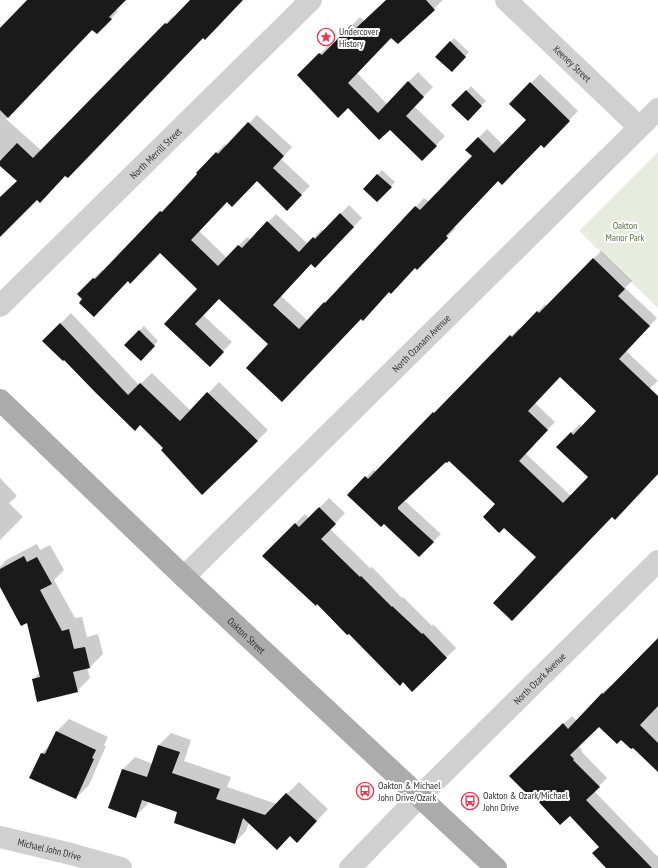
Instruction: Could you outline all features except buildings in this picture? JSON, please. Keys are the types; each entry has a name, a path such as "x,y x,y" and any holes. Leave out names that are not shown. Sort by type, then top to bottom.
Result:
{"main road":[{"name":"Oakton Street","path":"0,400 184,577 496,868"}],"street":[{"name":"North Merrill Street","path":"0,306 310,0"},
{"name":"Keeney Street","path":"506,0 639,127"},
{"name":"North Ozanam Avenue","path":"184,577 658,109"},
{"name":"North Ozark Avenue","path":"420,796 658,561"},
{"path":"350,868 420,796"},
{"name":"Michael John Drive","path":"0,837 72,854 121,868"}],"green space":[{"name":"Oakton Manor Park","path":"658,152 658,308 579,231"}],"place":[{"name":"Undercover History","path":"326,37"},
{"name":"Oakton & Michael John Drive/Ozark","path":"365,791"},
{"name":"Oakton & Ozark/Michael John Drive","path":"470,801"}]}
